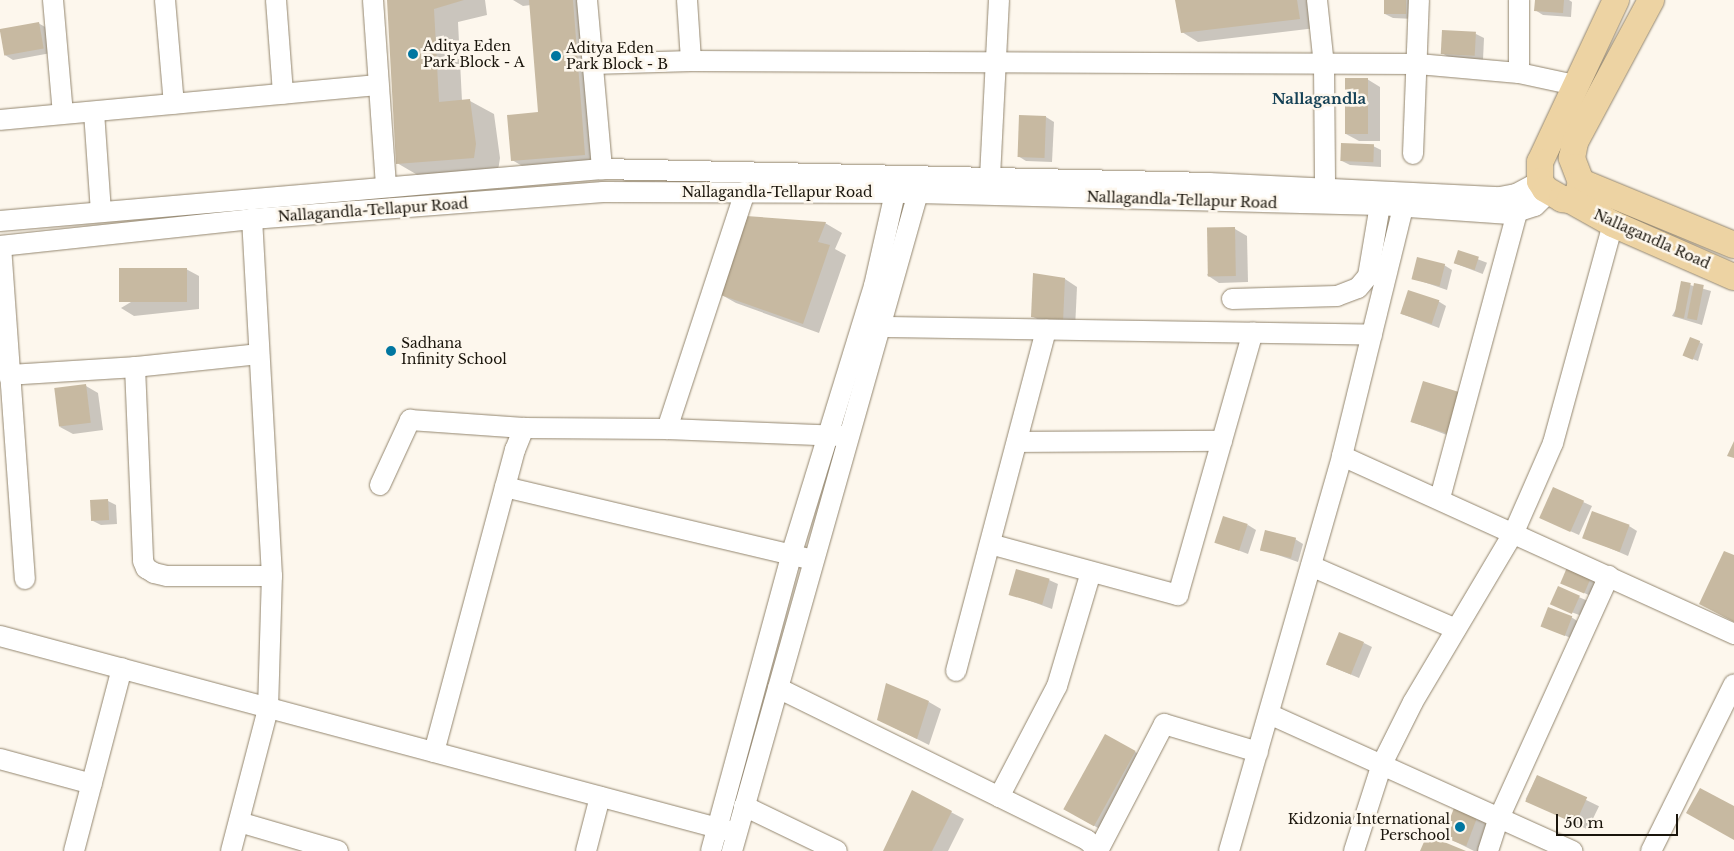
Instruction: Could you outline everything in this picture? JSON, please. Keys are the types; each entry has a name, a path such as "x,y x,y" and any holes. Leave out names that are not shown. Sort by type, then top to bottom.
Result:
{"main road":[{"path":"1616,0 1544,150 1538,170 1560,189 1573,166 1575,142 1651,0"},
{"name":"Nallagandla Road","path":"1560,189 1613,224 1734,277"},
{"name":"Nallagandla Road","path":"1560,189 1734,246"}],"street":[{"path":"53,0 63,114"},
{"path":"165,0 174,104"},
{"path":"276,0 283,94"},
{"path":"373,0 386,186"},
{"path":"587,0 602,169"},
{"path":"687,0 691,61"},
{"path":"990,177 999,0"},
{"path":"1317,0 1324,65 1325,186"},
{"path":"1413,154 1420,0"},
{"path":"1519,0 1519,73"},
{"path":"593,64 691,61 1418,64 1519,73 1575,84"},
{"path":"0,120 378,85"},
{"path":"94,112 101,212"},
{"name":"Nallagandla-Tellapur Road","path":"0,221 386,186 602,169 990,177 1209,191 1403,207 1517,213"},
{"name":"Nallagandla-Tellapur Road","path":"0,246 252,219 603,192 918,193 1209,191 1325,186 1500,197 1560,189"},
{"path":"1440,498 1517,213 1534,206 1560,189"},
{"path":"667,429 745,192"},
{"path":"711,851 793,556 874,286 895,193"},
{"path":"0,636 717,828 734,842 851,437 918,193"},
{"path":"1232,299 1337,296 1358,288 1368,276 1380,205"},
{"path":"1229,851 1342,456 1403,207"},
{"path":"231,851 268,709 272,576 252,219"},
{"path":"1354,851 1382,764 1414,702 1514,532 1553,443 1613,224"},
{"path":"0,246 8,375 8,456 25,579"},
{"path":"882,327 1253,332 1372,336"},
{"path":"956,671 1046,330"},
{"path":"990,544 1178,595 1253,332"},
{"path":"8,375 135,367 259,354"},
{"path":"135,367 143,560 146,568 167,576 272,576"},
{"path":"380,485 410,420 524,428 667,429 829,434 851,437"},
{"path":"434,752 505,486 524,428"},
{"path":"1017,442 1222,441"},
{"path":"1342,456 1440,498 1734,634"},
{"path":"505,486 814,560"},
{"path":"1311,566 1456,629"},
{"path":"1000,797 1057,686 1091,572"},
{"path":"1488,851 1499,818 1608,576"},
{"path":"74,851 122,668"},
{"path":"1651,851 1734,684"},
{"path":"778,688 1000,797 1099,850 1164,724 1258,752"},
{"path":"1269,714 1572,851"},
{"path":"0,759 92,784"},
{"path":"586,851 600,797"},
{"path":"744,806 837,851"},
{"path":"239,822 338,851"}],"building":[{"name":"Aditya Eden Park Block - A","path":"387,0 464,0 434,9 439,102 470,99 476,144 474,158 396,164"},
{"name":"Aditya Eden Park Block - B","path":"529,0 573,0 585,155 511,161 507,115 538,112"},
{"path":"1175,0 1297,0 1300,19 1181,33"},
{"path":"1384,0 1406,0 1406,14 1384,14"},
{"path":"1535,0 1564,0 1563,13 1534,11"},
{"path":"39,22 44,49 4,56 0,29"},
{"path":"1442,30 1476,32 1475,56 1441,54"},
{"path":"1345,78 1368,78 1368,134 1345,134"},
{"path":"1019,115 1046,116 1045,158 1018,157"},
{"path":"1341,143 1374,144 1373,162 1340,161"},
{"path":"746,216 826,222 818,242 830,245 803,324 718,294"},
{"path":"1207,227 1235,227 1236,276 1208,276"},
{"path":"1458,250 1479,257 1475,270 1454,263"},
{"path":"1417,257 1445,264 1440,286 1411,279"},
{"path":"119,268 187,268 187,302 119,302"},
{"path":"1033,273 1065,278 1063,322 1031,317"},
{"path":"1681,281 1691,283 1684,318 1674,316"},
{"path":"1694,283 1704,285 1697,320 1687,318"},
{"path":"1408,290 1439,300 1432,324 1400,314"},
{"path":"1690,337 1700,341 1693,360 1683,356"},
{"path":"1423,381 1463,393 1451,434 1410,422"},
{"path":"86,384 91,423 59,427 54,388"},
{"path":"1734,441 1734,458 1727,456"},
{"path":"1553,487 1584,501 1570,532 1539,518"},
{"path":"108,499 109,520 91,521 90,500"},
{"path":"1592,511 1630,525 1620,552 1582,538"},
{"path":"1223,516 1248,524 1239,551 1214,543"},
{"path":"1265,530 1296,538 1291,558 1260,550"},
{"path":"1724,551 1734,555 1734,622 1699,604"},
{"path":"1568,565 1592,575 1584,594 1560,583"},
{"path":"1016,569 1050,579 1042,605 1009,595"},
{"path":"1558,586 1580,596 1572,614 1550,604"},
{"path":"1548,607 1572,616 1565,636 1540,627"},
{"path":"1339,632 1364,642 1351,675 1326,664"},
{"path":"886,683 929,701 917,739 877,720"},
{"path":"1105,734 1136,751 1094,826 1063,809"},
{"path":"1537,775 1587,797 1575,824 1525,801"},
{"path":"1700,788 1734,806 1734,840 1686,813"},
{"path":"912,790 952,811 932,851 883,851"},
{"name":"Kidzonia International Perschool","path":"1454,808 1477,817 1466,846 1443,837"},
{"path":"1427,835 1466,851 1420,851"}],"place":[{"name":"Aditya Eden Park Block - A","path":"413,54"},
{"name":"Aditya Eden Park Block - B","path":"556,56"},
{"name":"Sadhana Infinity School","path":"391,351"},
{"name":"Kidzonia International Perschool","path":"1460,827"}],"district":[{"name":"Nallagandla","path":"1319,99"}]}
